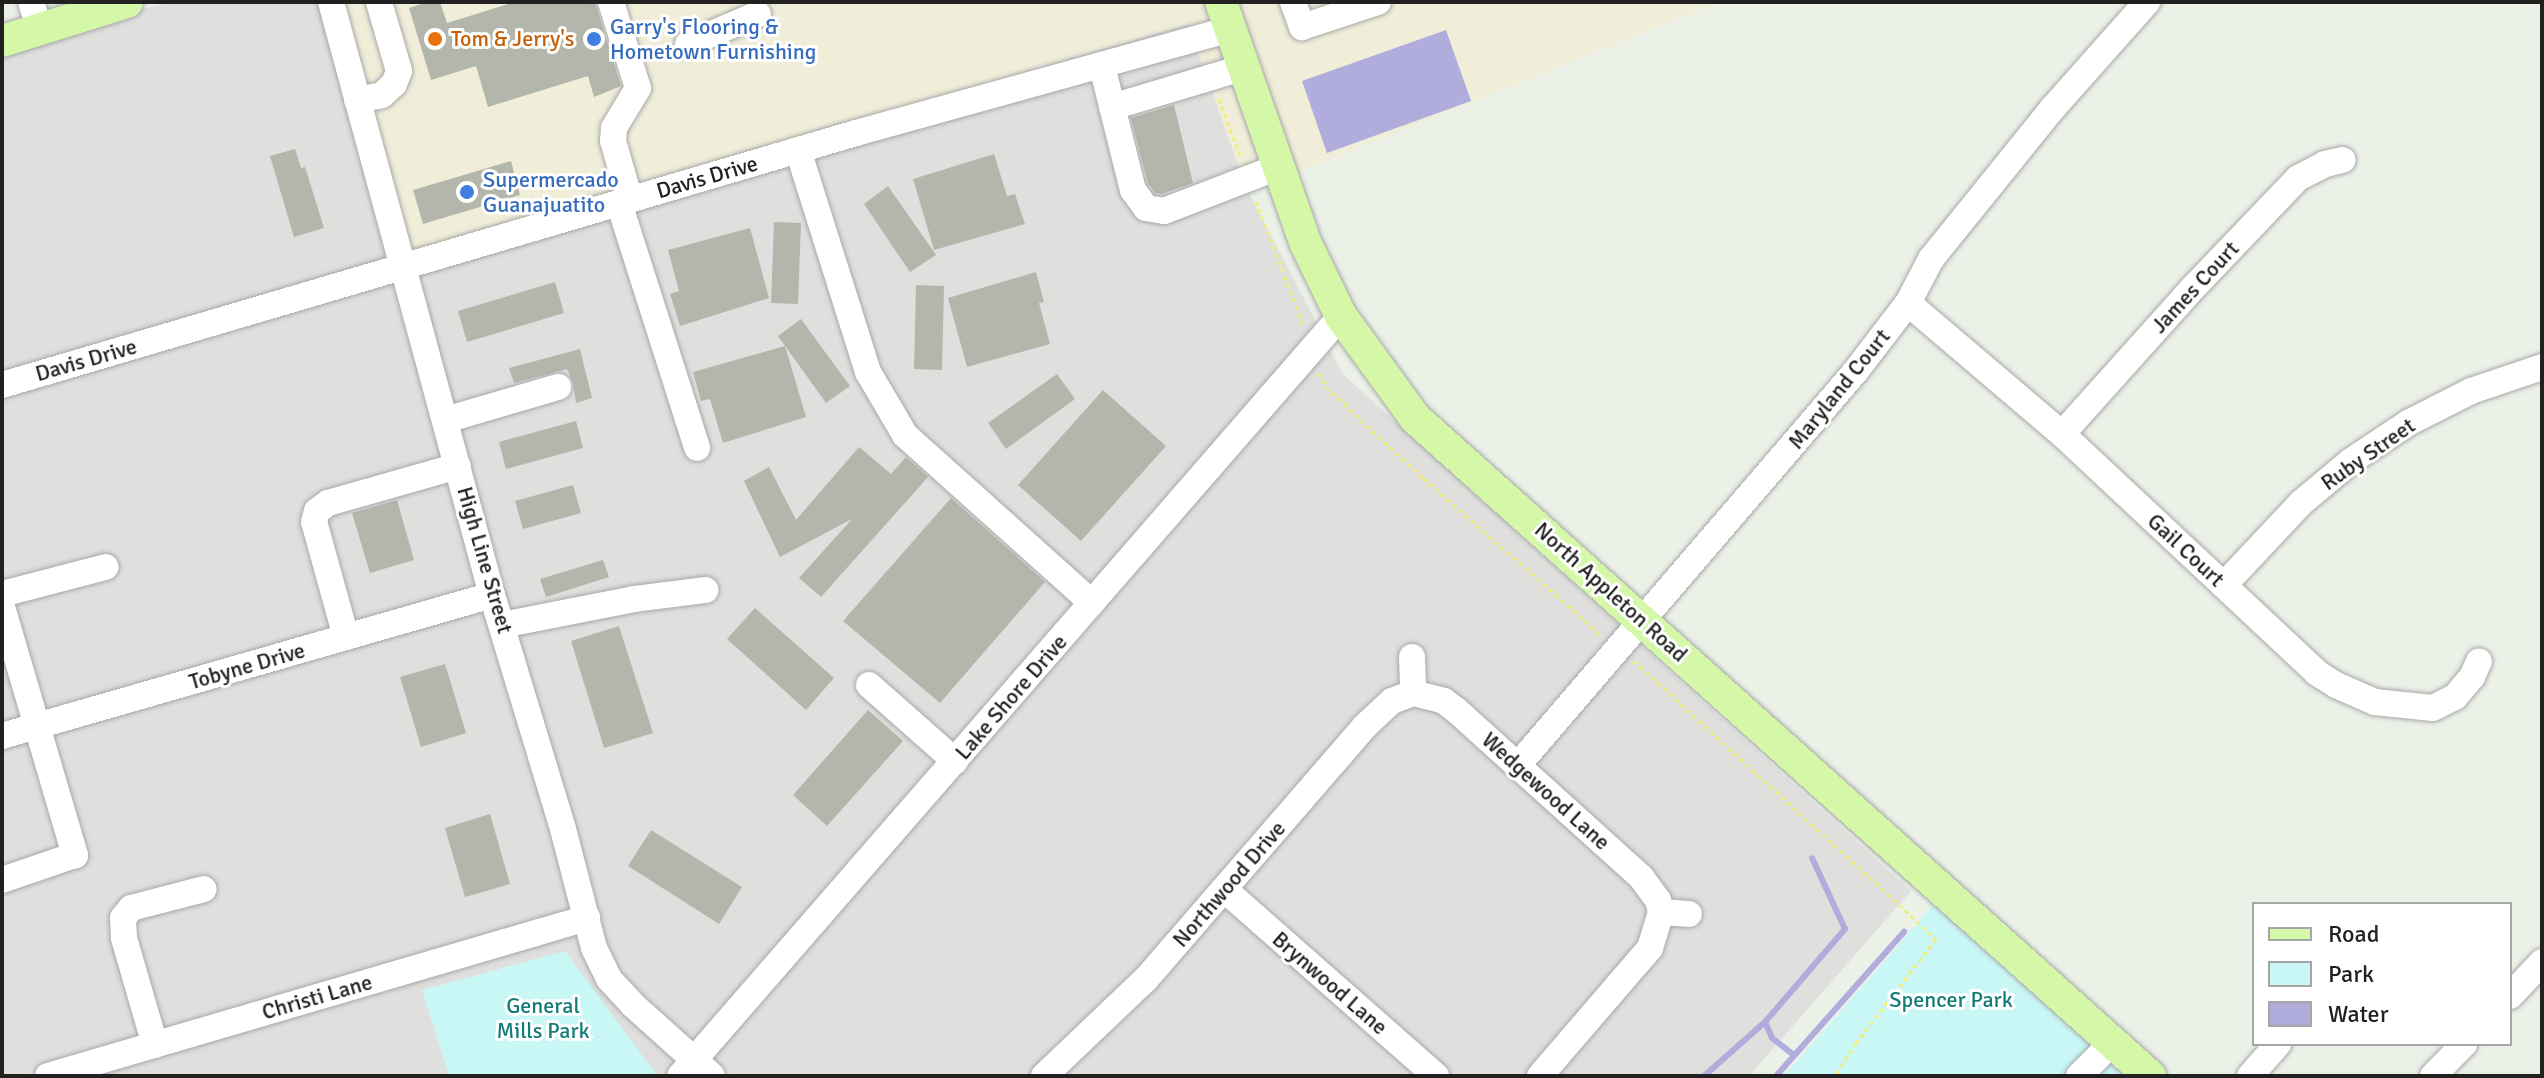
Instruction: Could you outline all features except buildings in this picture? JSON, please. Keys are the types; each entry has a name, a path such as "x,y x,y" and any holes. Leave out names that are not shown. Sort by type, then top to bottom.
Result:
{"main road":[{"path":"2,41 50,14 127,2"},
{"name":"North Appleton Road","path":"1226,16 1305,242 1341,316 1415,418 2150,1076"}],"street":[{"name":"High Line Street","path":"331,2 492,595 594,948 609,979 696,1070"},
{"path":"357,100 382,95 394,84 399,71 379,2"},
{"path":"611,2 638,88 614,128 613,141 625,201 697,448"},
{"path":"1293,2 1302,27 1378,2"},
{"name":"Maryland Court","path":"1518,765 1784,457 1908,303 1931,259 2053,108 2147,2"},
{"path":"688,44 758,14"},
{"name":"Davis Drive","path":"2,385 798,150 1102,66 1226,16"},
{"path":"1102,66 1133,190 1146,208 1164,211 1278,167"},
{"path":"1112,107 1245,67"},
{"path":"798,150 868,372 905,435 1092,603"},
{"name":"James Court","path":"2062,434 2192,289 2298,178 2325,164 2343,160"},
{"name":"Gail Court","path":"1908,303 2062,434 2317,673 2375,702 2433,708 2455,697 2472,677 2479,661"},
{"name":"Lake Shore Drive","path":"696,1070 955,761 1341,316"},
{"name":"Ruby Street","path":"2224,585 2291,512 2351,461 2408,423 2471,391 2542,367"},
{"path":"445,420 558,387"},
{"path":"346,637 314,522 317,511 328,503 458,466"},
{"path":"2,594 106,567"},
{"path":"502,625 634,599 705,590"},
{"name":"Tobyne Drive","path":"2,736 492,595"},
{"path":"2,607 75,855 2,880"},
{"path":"1412,657 1413,693"},
{"path":"869,685 955,761"},
{"name":"Wedgewood Lane","path":"1413,693 1444,701 1518,765 1641,877 1658,900 1661,912"},
{"name":"Northwood Drive","path":"1044,1076 1146,979 1364,727 1392,701 1413,693"},
{"path":"155,1045 124,938 123,918 131,908 204,889"},
{"name":"Brynwood Lane","path":"1224,889 1436,1076"},
{"path":"1540,1076 1650,948 1661,912 1689,914"},
{"name":"Christi Lane","path":"48,1076 102,1068 155,1045 587,918"},
{"path":"2512,994 2542,962"},
{"path":"2079,1076 2113,1042"},
{"path":"2250,1076 2276,1046"},
{"path":"2433,1076 2462,1046"}],"shaded area":[{"path":"171,2 342,2 412,251 1188,24 1249,193 1343,374 1911,891 1749,1076 2,1076 2,41"},
{"path":"342,2 1720,2 1248,193 1188,24 411,251"}],"green space":[{"name":"Spencer Park","path":"1944,893 2149,1076 1784,1076"},
{"name":"General Mills Park","path":"565,951 656,1074 449,1076 422,990"}],"water":[{"path":"1446,30 1471,101 1327,153 1302,81"}],"waterway":[{"path":"1704,1076 1765,1022 1845,929 1812,858"},
{"path":"1776,1076 1904,932"},
{"path":"1765,1022 1772,1038 1794,1055"}],"place":[{"name":"Tom & Jerry's","path":"435,39"},
{"name":"Garry's Flooring & Hometown Furnishing","path":"594,39"},
{"name":"Supermercado Guanajuatito","path":"467,192"}]}
